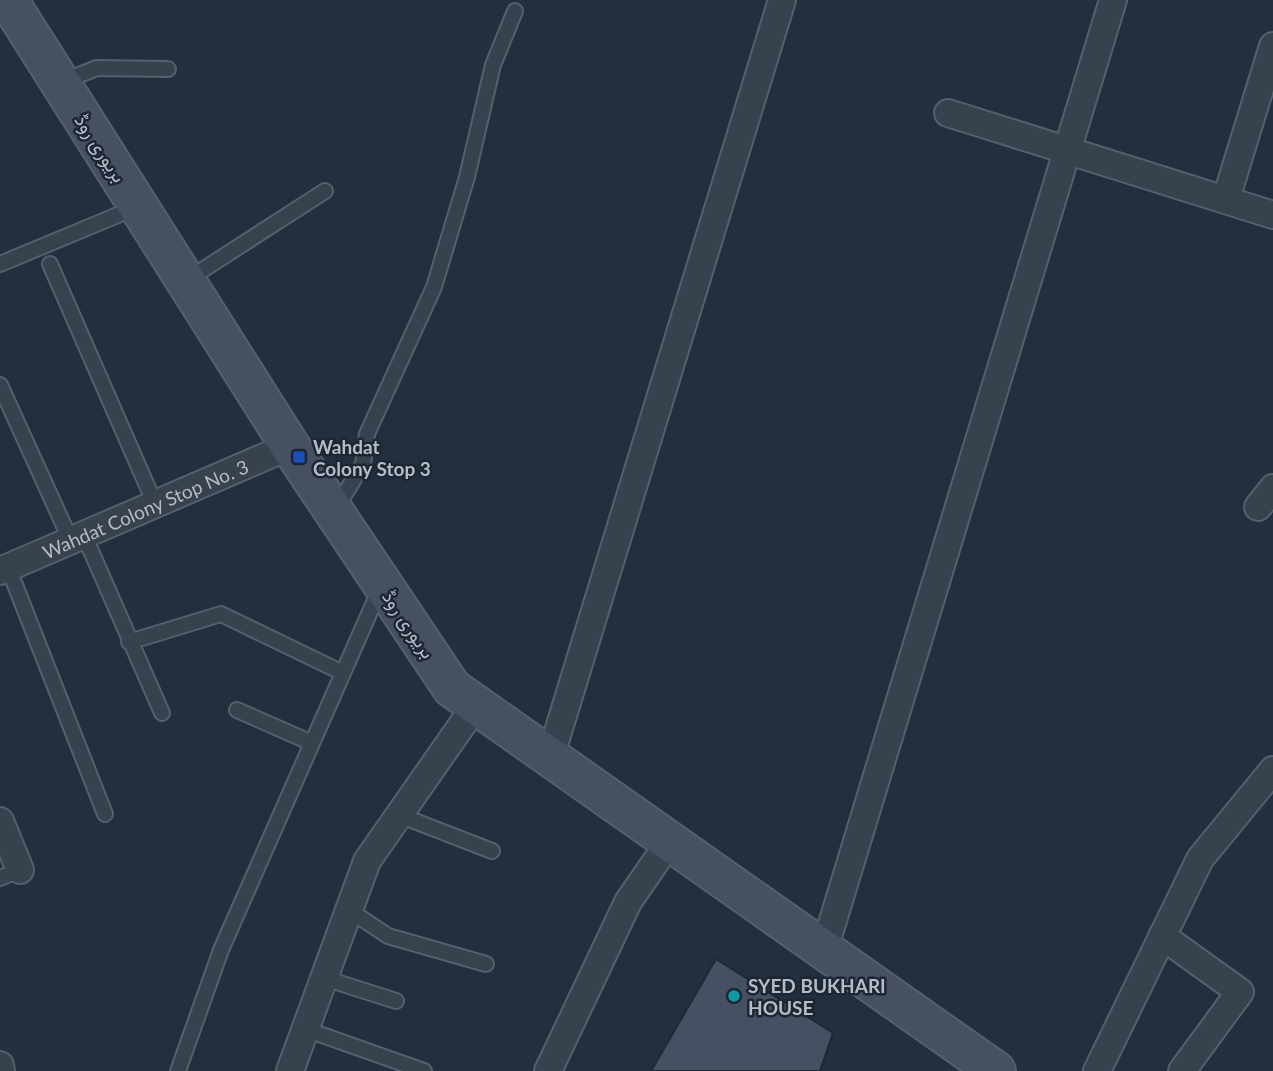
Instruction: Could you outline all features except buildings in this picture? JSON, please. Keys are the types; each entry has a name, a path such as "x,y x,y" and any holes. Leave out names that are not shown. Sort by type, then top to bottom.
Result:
{"main road":[{"name":"بریوری روڈ","path":"8,0 290,446 452,688 996,1071"}],"street":[{"path":"550,758 782,0"},
{"path":"824,950 1113,0"},
{"path":"1226,200 1273,46"},
{"path":"948,113 1273,215"},
{"name":"Wahdat Colony Stop No. 3","path":"4,569 290,446"},
{"path":"290,1071 367,862 476,705"},
{"path":"1097,1071 1200,859 1273,770"},
{"path":"0,821 10,874"},
{"path":"548,1071 628,902 670,841"},
{"path":"1163,936 1240,992 1182,1071"},
{"path":"0,1065 1,1071"}],"lane":[{"path":"334,512 363,464 367,434 433,287 467,177 493,65 515,12"},
{"path":"59,83 97,68 168,69"},
{"path":"186,281 325,191"},
{"path":"0,264 138,206"},
{"path":"50,264 155,505"},
{"path":"0,385 162,713"},
{"path":"4,569 105,814"},
{"path":"178,1071 220,950 382,584"},
{"path":"129,642 221,614 343,673"},
{"path":"237,710 312,743"},
{"path":"399,815 492,851"},
{"path":"349,910 388,936 486,964"},
{"path":"324,978 396,1001"},
{"path":"305,1030 424,1071"}],"place":[{"name":"Wahdat Colony Stop 3","path":"299,457"},
{"name":"SYED BUKHARI HOUSE","path":"734,996"}]}
